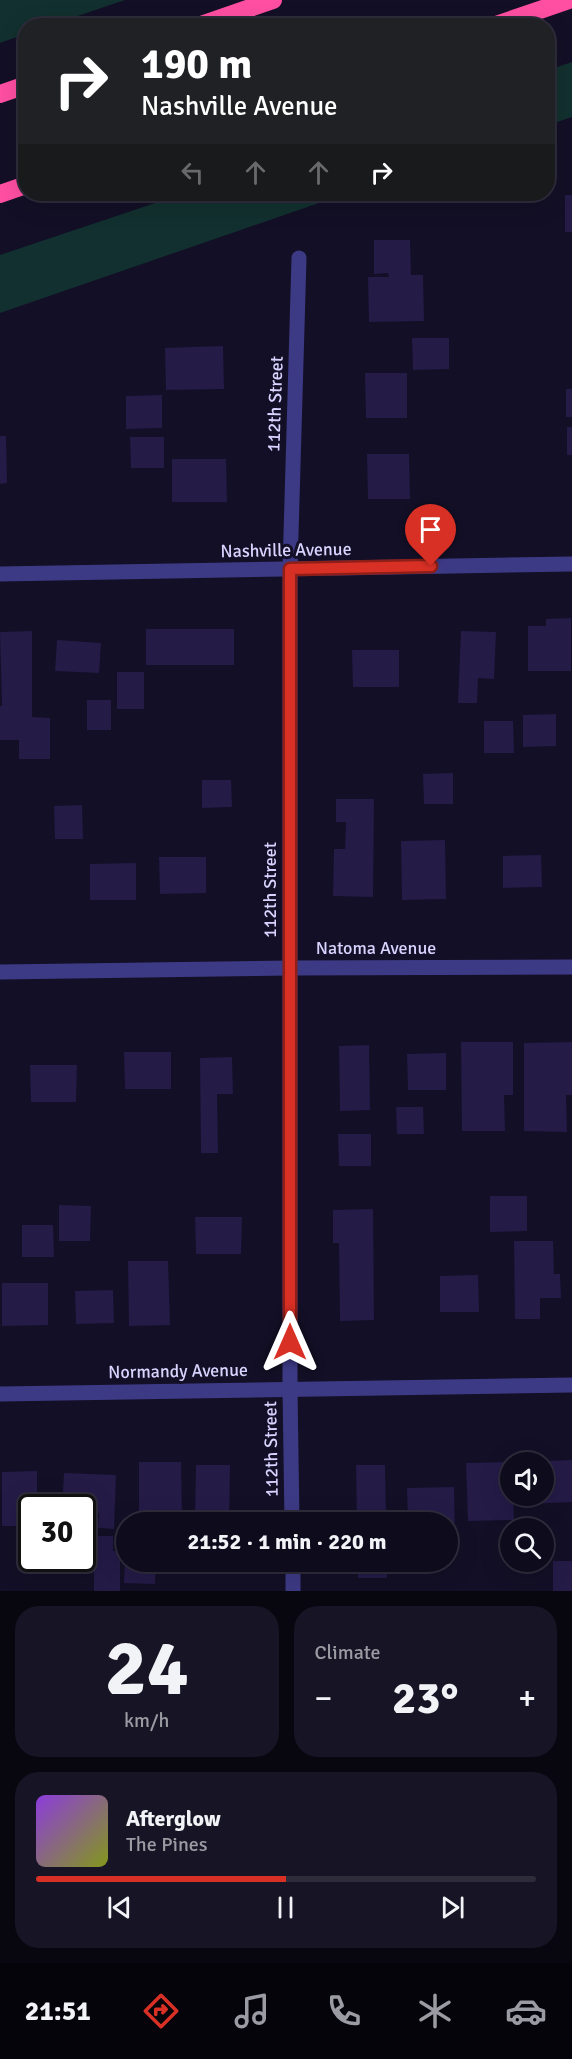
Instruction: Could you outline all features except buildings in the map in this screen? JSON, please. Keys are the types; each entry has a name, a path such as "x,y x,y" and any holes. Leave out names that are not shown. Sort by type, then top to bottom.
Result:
{"highway":[{"path":"221,18 273,0"},
{"path":"516,18 569,0"},
{"path":"0,94 18,88"},
{"path":"0,194 18,188"}],"street":[{"name":"112th Street","path":"292,1512 290,569 299,258"},
{"name":"Nashville Avenue","path":"0,574 572,564"},
{"name":"Natoma Avenue","path":"0,972 572,967"},
{"name":"Normandy Avenue","path":"0,1394 572,1385"},
{"path":"293,1572 293,1591"}],"green space":[{"path":"0,0 125,0 72,18 18,18 18,37 0,43"},
{"path":"572,62 572,117 555,123 555,68"},
{"path":"161,201 325,201 0,313 0,255"}],"route":[{"path":"290,1342 290,569 431,566"}]}
